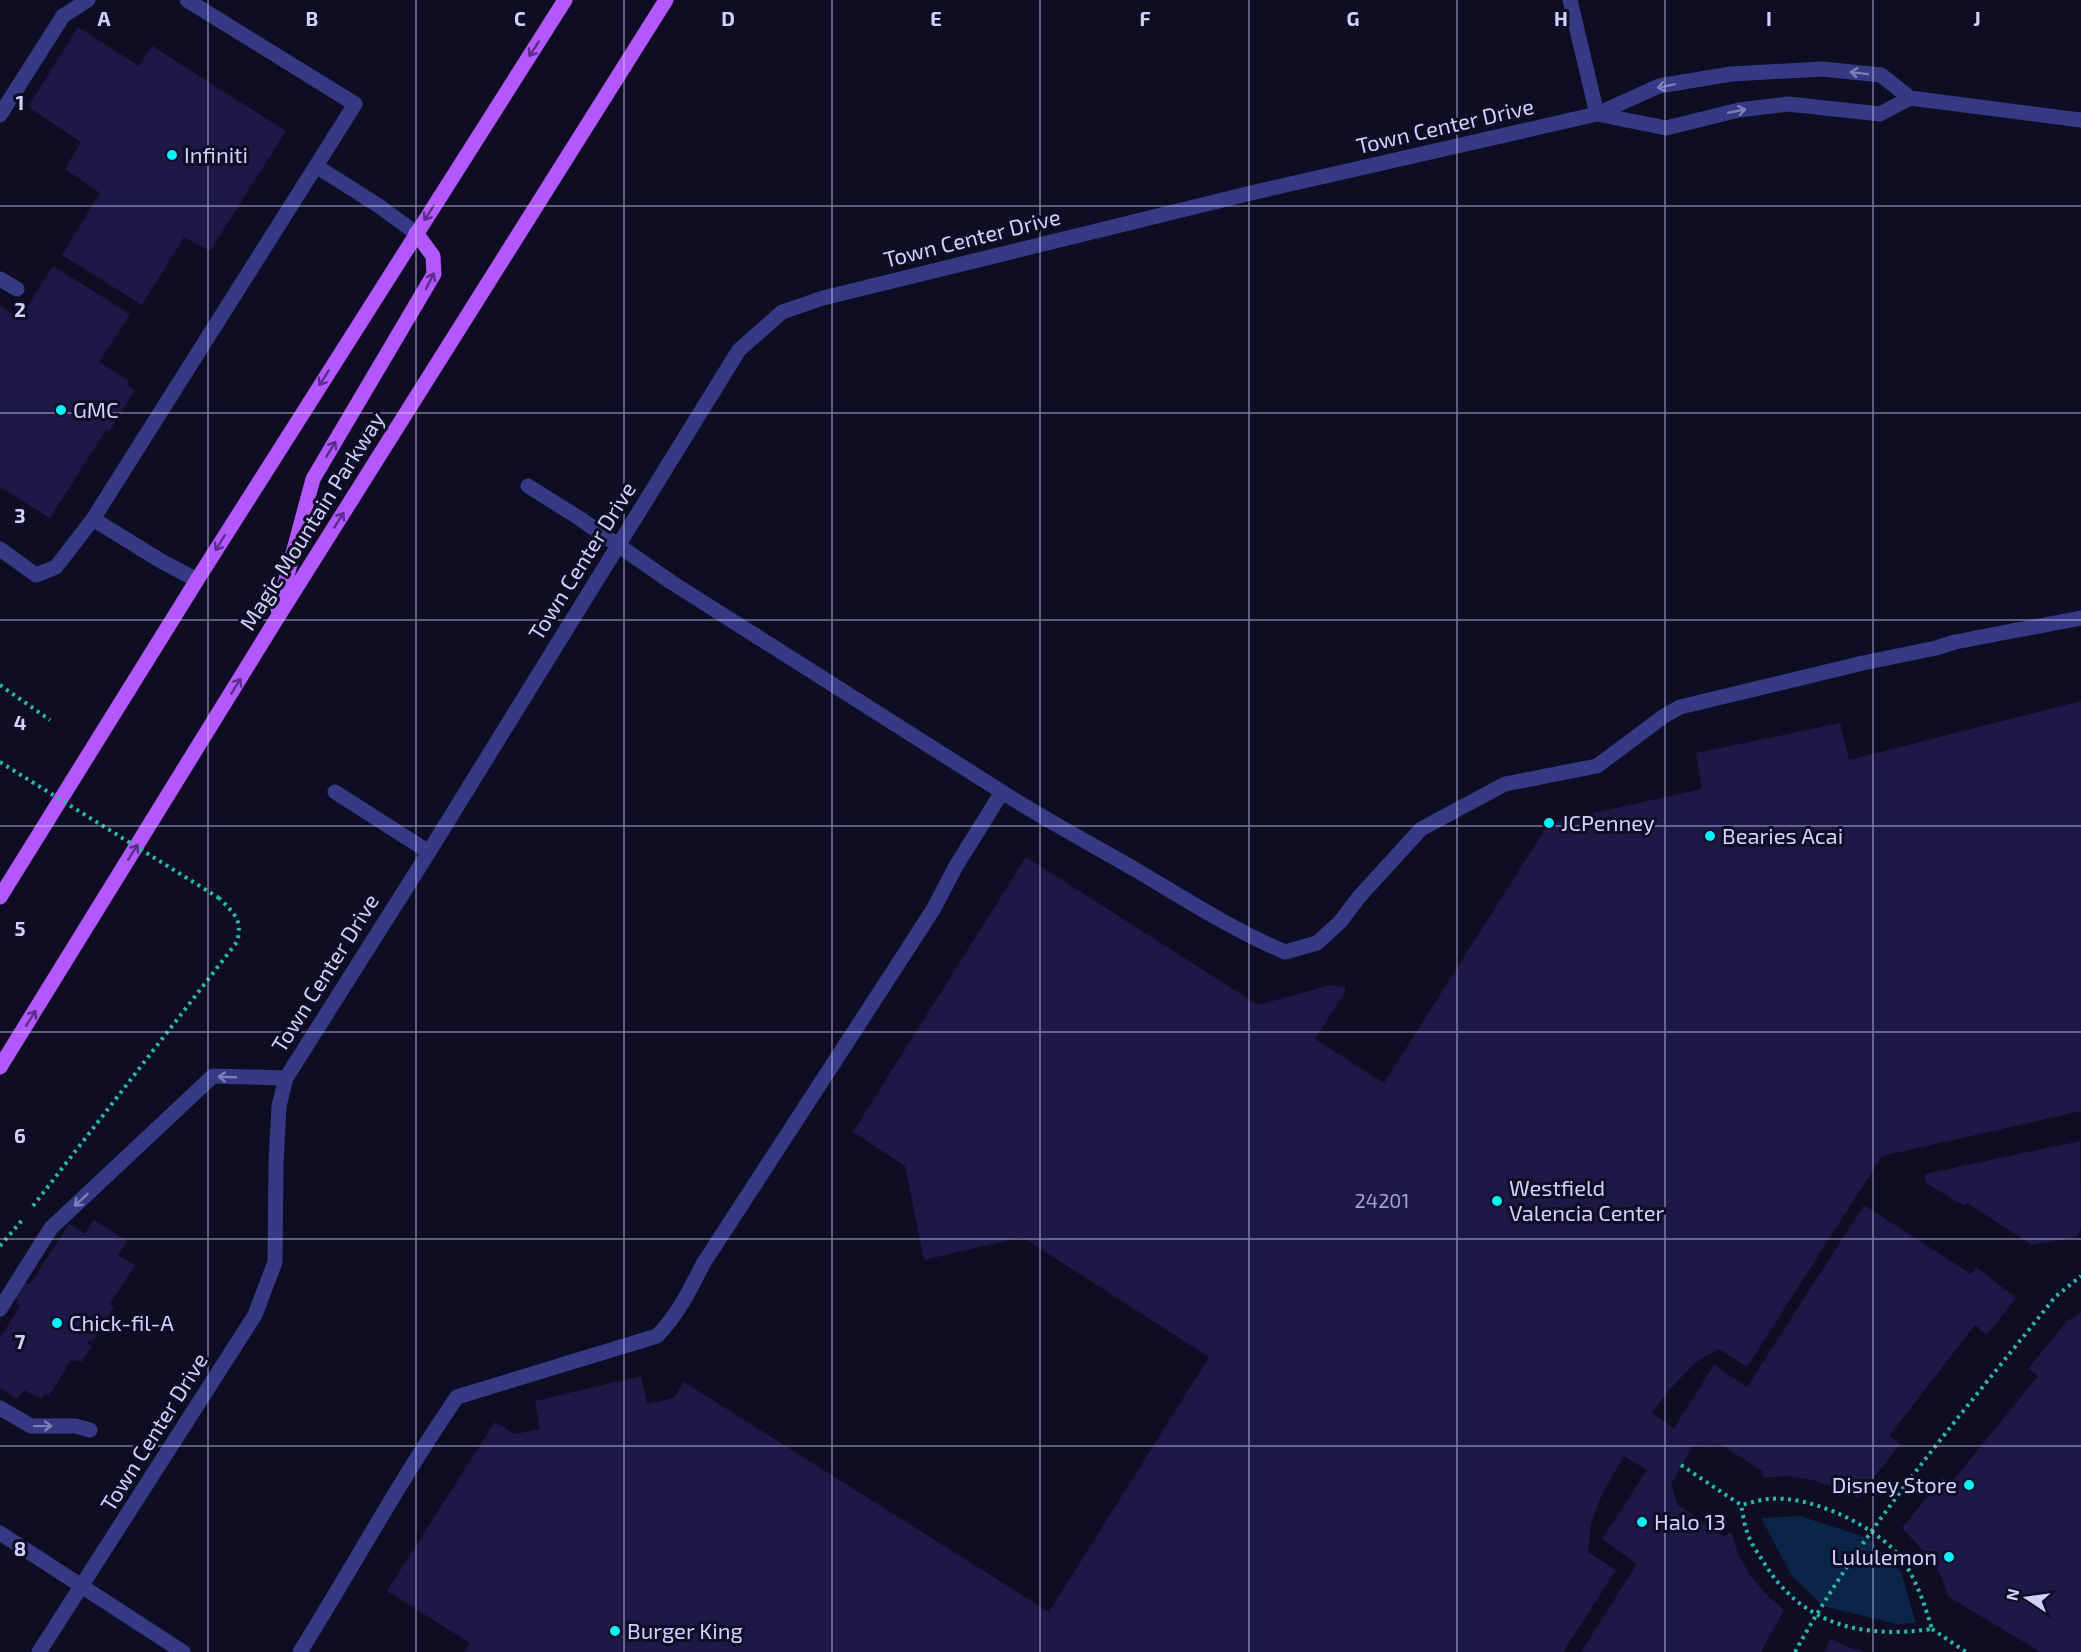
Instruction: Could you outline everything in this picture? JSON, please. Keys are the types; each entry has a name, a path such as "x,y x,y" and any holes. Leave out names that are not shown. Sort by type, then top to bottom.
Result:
{"main road":[{"path":"0,897 197,580 565,0"},
{"name":"Magic Mountain Parkway","path":"0,1067 274,623 666,0"},
{"path":"274,623 313,478 434,274 433,256 416,233"}],"street":[{"path":"0,115 63,15 88,0"},
{"path":"0,549 36,575 56,567 93,519 355,104 187,0"},
{"path":"1570,0 1597,114"},
{"name":"Town Center Drive","path":"39,1652 255,1315 275,1262 279,1106 286,1078 429,852 739,350 782,312 823,298 1251,193 1597,114 1659,86 1731,74 1823,69 1881,75 1910,98 1880,114 1788,104 1739,110 1666,128 1597,114"},
{"path":"1910,98 2081,120"},
{"path":"316,166 379,206 416,233"},
{"path":"0,279 17,289"},
{"path":"528,486 672,582 1041,817 1226,924 1285,952 1317,943 1340,922 1359,897 1421,829 1505,784 1598,766 1664,716 1680,707 1955,642 2081,618"},
{"path":"93,519 161,561 197,580"},
{"path":"335,792 429,852"},
{"path":"300,1652 339,1590 385,1508 457,1397 657,1336 664,1329 681,1305 703,1264 934,908 956,866 1002,792"},
{"path":"0,1309 51,1228 213,1076 286,1078"},
{"path":"0,1408 31,1426 75,1426 90,1430"},
{"path":"0,1533 183,1652"}],"path":[{"path":"0,685 50,720"},
{"path":"0,762 219,898 236,915 240,930 237,942 0,1246"},
{"path":"1795,1652 1816,1614 1870,1531 2055,1297 2081,1276"},
{"path":"1681,1465 1741,1505 1747,1534 1766,1565 1784,1591 1816,1614 1846,1628 1876,1632 1903,1634 1932,1629"},
{"path":"1741,1505 1770,1499 1806,1503 1836,1512 1870,1531 1895,1551 1912,1577 1932,1629 1966,1652"}],"water":[{"path":"1800,1516 1868,1538 1901,1572 1916,1623 1896,1624 1823,1606 1792,1576 1761,1518"}],"building":[{"name":"Infiniti","path":"78,27 139,66 152,46 286,131 210,251 184,237 142,305 62,255 100,193 65,169 81,142 28,107"},
{"name":"GMC","path":"53,266 130,314 99,362 129,381 127,385 135,390 109,432 106,430 50,518 0,487 0,306 20,318"},
{"name":"Westfield Valencia Center","path":"2081,701 2081,1111 1882,1156 1747,1367 1719,1349 1696,1362 1668,1391 1652,1413 1674,1428 1714,1365 1747,1387 1864,1205 1971,1274 1976,1267 2016,1298 1987,1335 1975,1325 1889,1436 1900,1444 1858,1498 1835,1487 1812,1480 1786,1476 1763,1478 1762,1471 1720,1444 1693,1446 1671,1484 1678,1505 1724,1536 1731,1532 1738,1554 1750,1575 1784,1610 1761,1652 1581,1652 1637,1564 1602,1539 1647,1470 1624,1456 1603,1492 1591,1523 1588,1552 1616,1570 1563,1652 464,1652 470,1643 387,1591 495,1422 515,1434 540,1429 535,1401 641,1376 647,1404 674,1398 684,1382 1049,1612 1209,1357 1022,1237 924,1260 905,1166 853,1132 1026,857 1258,1005 1330,985 1345,987 1345,992 1315,1039 1384,1083 1549,823 1702,789 1696,753 1840,723 1849,760"},
{"path":"2080,1141 2081,1227 2077,1237 2032,1245 1967,1203 1964,1206 1925,1182 1925,1174"},
{"name":"Chick-fil-A","path":"94,1220 127,1241 118,1255 135,1265 110,1304 114,1307 92,1342 89,1340 87,1343 92,1346 81,1362 76,1359 74,1362 71,1360 49,1396 45,1393 41,1399 24,1390 17,1399 0,1388 0,1338 20,1306 16,1303 18,1300 12,1296 22,1281 31,1283 69,1224 85,1234"},
{"path":"2081,1313 2081,1652 2040,1652 1949,1597 1931,1559 1902,1528 1943,1477 1951,1483 2038,1376 2028,1369 2067,1321"},
{"path":"1831,1639 1851,1648 1865,1652 1824,1652"}],"place":[{"name":"Infiniti","path":"172,155"},
{"name":"GMC","path":"61,410"},
{"name":"JCPenney","path":"1549,823"},
{"name":"Bearies Acai","path":"1710,836"},
{"name":"Westfield Valencia Center","path":"1497,1201"},
{"name":"Chick-fil-A","path":"57,1323"},
{"name":"Disney Store","path":"1969,1485"},
{"name":"Halo 13","path":"1642,1522"},
{"name":"Lululemon","path":"1949,1557"},
{"name":"Burger King","path":"615,1631"}]}
